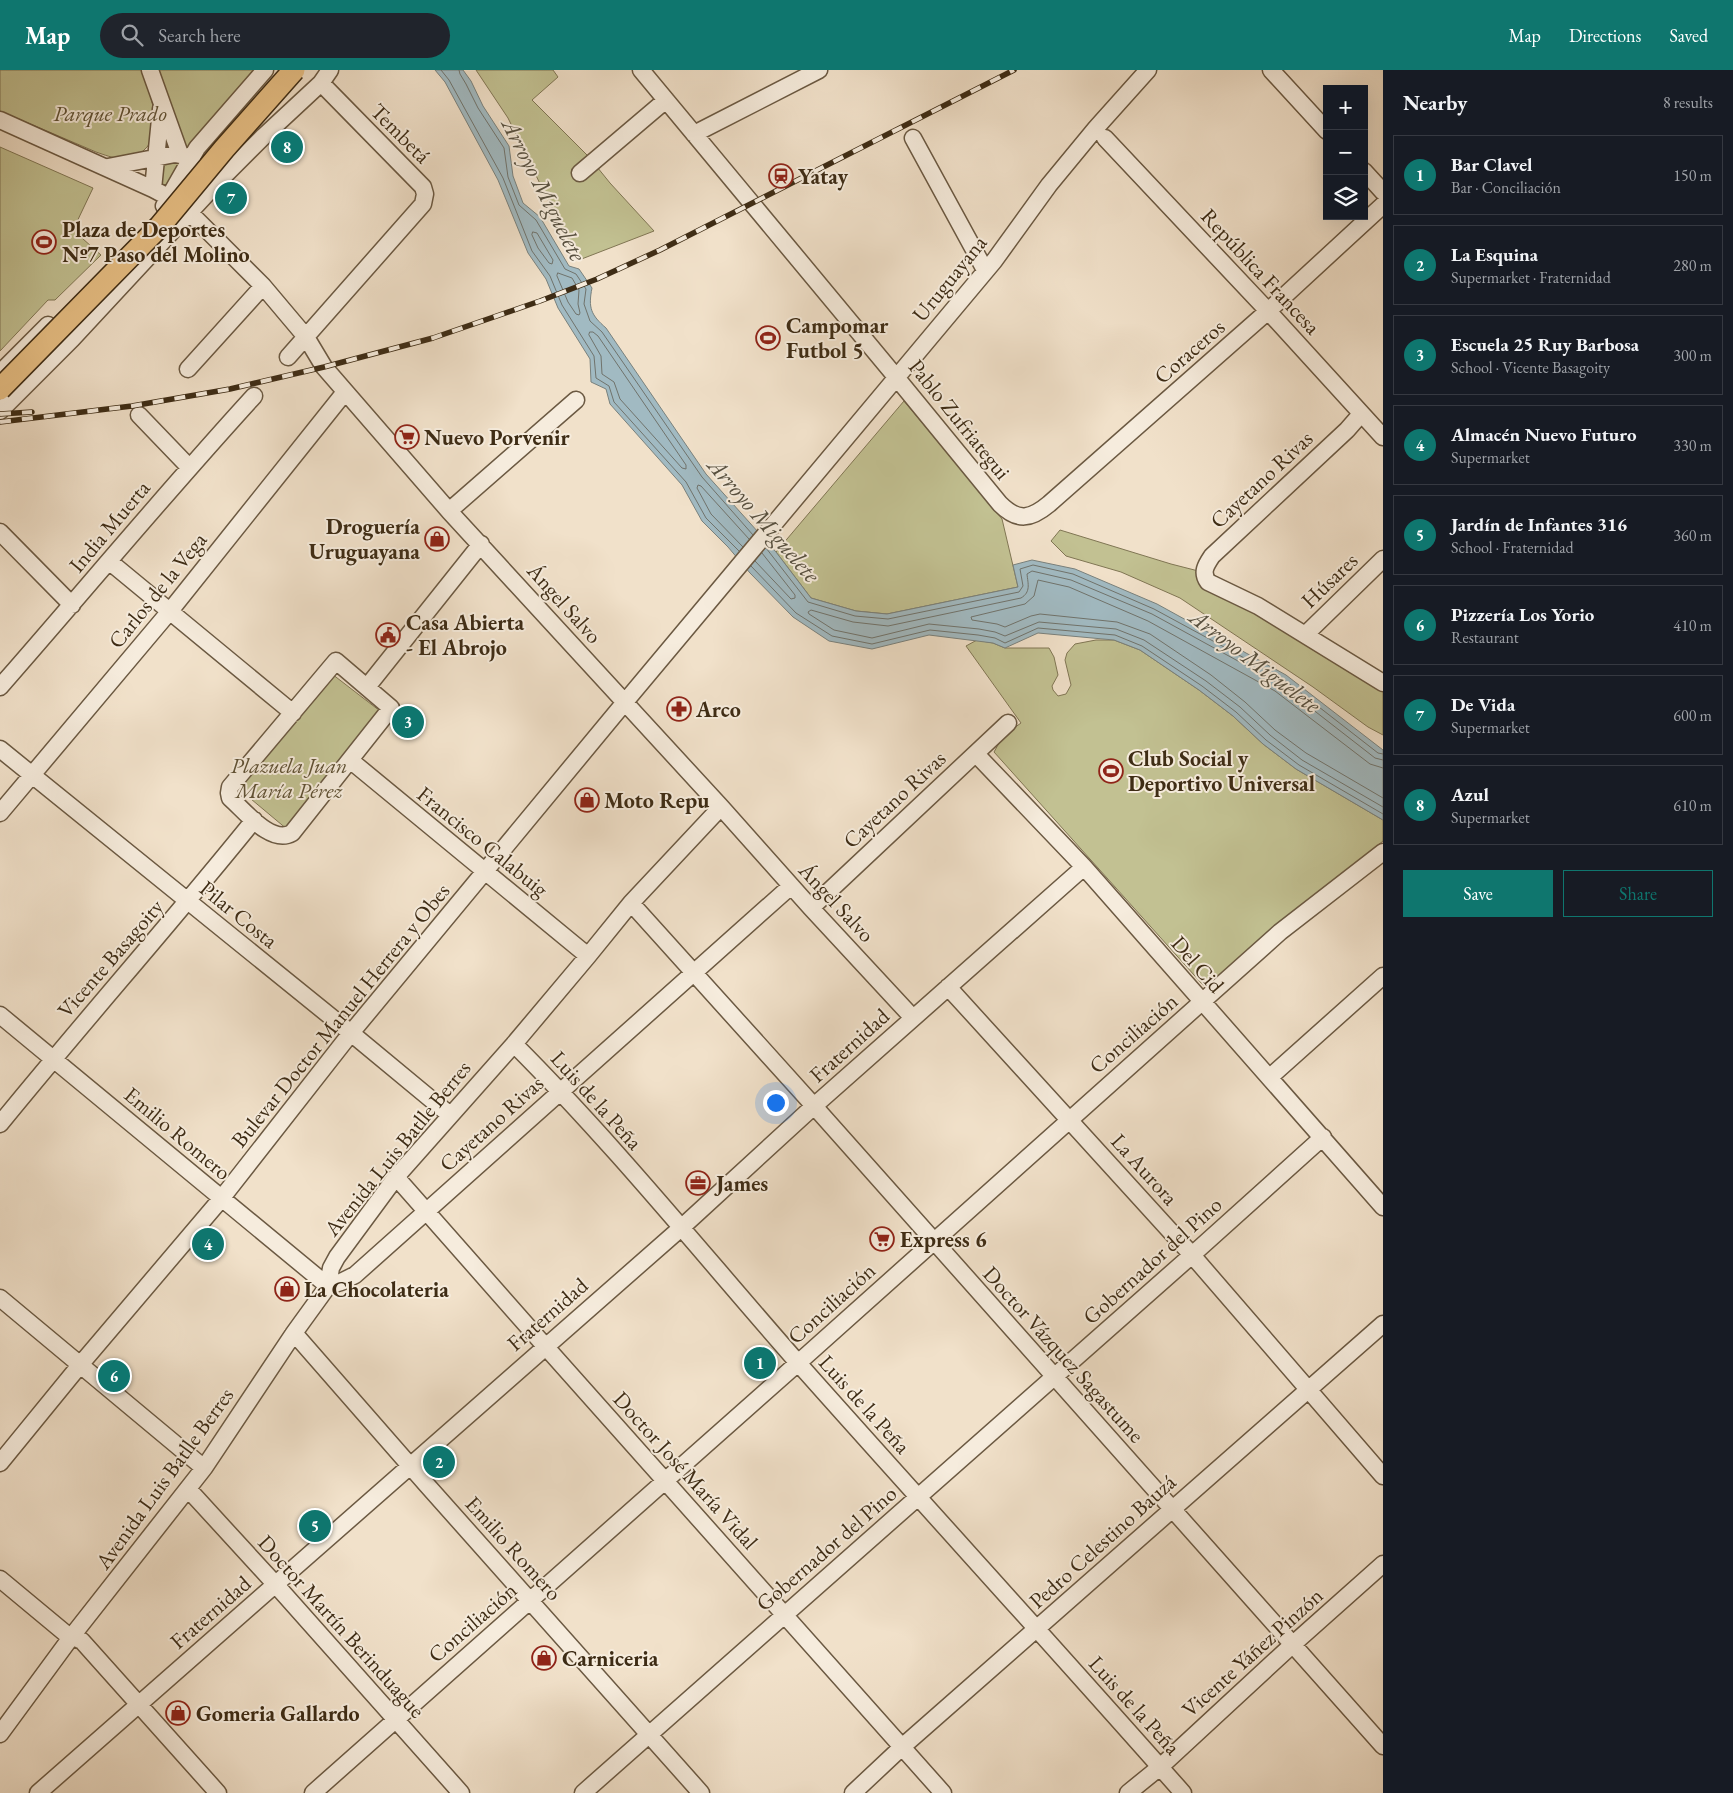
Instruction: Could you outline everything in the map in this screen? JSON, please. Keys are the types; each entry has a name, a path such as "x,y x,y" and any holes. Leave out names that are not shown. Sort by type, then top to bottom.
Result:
{"main road":[{"path":"0,389 160,226 224,149 294,70"}],"street":[{"path":"150,70 161,104 185,157 216,185"},
{"path":"108,167 156,158 185,157 198,148 265,70"},
{"name":"Pablo Zufriategui","path":"641,70 1000,504 1017,516"},
{"path":"694,134 819,70"},
{"name":"Uruguayana","path":"714,595 989,265 1096,128 1148,70"},
{"path":"1271,70 1326,130"},
{"path":"0,411 72,339 216,185 325,77"},
{"name":"Tembetá","path":"306,337 423,204 425,194 423,186 325,77"},
{"path":"580,173 666,100"},
{"path":"153,188 161,104"},
{"name":"Ángel Salvo","path":"0,120 153,188 190,213 262,286 306,337 319,361 449,511 721,807 811,908 914,1018"},
{"path":"913,138 989,265"},
{"name":"República Francesa","path":"1105,138 1268,311 1383,437"},
{"path":"0,373 156,218 170,198 185,157"},
{"path":"1367,175 1383,192"},
{"name":"Coraceros","path":"1017,516 1032,516 1049,504 1268,311 1383,205"},
{"path":"188,369 262,286"},
{"path":"288,358 306,337"},
{"name":"Carlos de la Vega","path":"0,813 170,611 345,392"},
{"name":"India Muerta","path":"0,686 110,562 189,467 254,396"},
{"path":"449,511 576,400"},
{"name":"Cayetano Rivas","path":"1306,634 1258,606 1208,582 1204,572 1212,556 1347,430 1361,414"},
{"path":"139,415 189,467"},
{"path":"0,532 72,605"},
{"path":"367,686 481,544"},
{"name":"Húsares","path":"1306,634 1383,559"},
{"path":"110,562 292,713"},
{"name":"Bulevar Doctor Manuel Herrera y Obes","path":"0,1463 80,1365 221,1199 351,1033 714,595"},
{"path":"1306,634 1383,682"},
{"path":"336,661 367,686 391,708 292,833 286,836 272,834 230,798 230,787 336,661"},
{"name":"Cayetano Rivas","path":"811,908 1008,723"},
{"name":"Pilar Costa","path":"0,749 450,1115"},
{"name":"Del Cid","path":"976,754 1084,867 1383,1207"},
{"name":"Francisco Calabuig","path":"350,760 588,956"},
{"name":"Avenida Luis Batlle Berres","path":"0,1734 72,1636 189,1490 294,1332 328,1286 331,1268 337,1257 396,1177 514,1044 631,903 721,807"},
{"name":"Vicente Basagoity","path":"0,1124 188,902 254,820"},
{"name":"Conciliación","path":"313,1793 1280,932 1383,852"},
{"name":"Fraternidad","path":"38,1793 680,1228 814,1106 1084,867"},
{"name":"Cayetano Rivas","path":"328,1286 354,1275 791,886"},
{"name":"Doctor Vázquez Sagastume","path":"631,903 1055,1376 1383,1746"},
{"path":"1270,1077 1383,976"},
{"name":"La Aurora","path":"948,987 1192,1255 1383,1476"},
{"name":"Emilio Romero","path":"0,1015 328,1286"},
{"name":"Luis de la Peña","path":"514,1044 561,1091 798,1363 1038,1628 1183,1793"},
{"name":"Gobernador del Pino","path":"583,1793 1323,1138"},
{"name":"Doctor José María Vidal","path":"396,1177 943,1793"},
{"path":"0,1298 204,1468"},
{"name":"Pedro Celestino Bauzá","path":"853,1793 902,1747 1383,1324"},
{"name":"Emilio Romero","path":"294,1332 530,1601 702,1793"},
{"name":"Doctor Martín Berinduague","path":"189,1490 461,1793"},
{"name":"Vicente Yáñez Pinzón","path":"1128,1793 1160,1767 1383,1564"},
{"path":"0,1579 65,1633 82,1641 218,1793"}],"green space":[{"name":"Parque Prado","path":"0,70 142,70 154,112 154,133 150,143 137,155 126,159 114,158 0,111"},
{"name":"Parque Prado","path":"156,70 257,70 189,147 185,146"},
{"path":"476,70 553,70 558,77 532,100 589,157 654,231 579,260 508,118"},
{"name":"Plaza de Deportes Nº7 Paso del Molino","path":"0,147 93,188 73,230 101,255 55,300 48,300 0,351"},
{"path":"168,159 180,163 167,186 161,183 159,168"},
{"path":"904,401 1002,519 1018,587 887,614 856,611 811,598 776,552"},
{"path":"1060,530 1171,564 1214,575 1383,679 1383,735 1368,727 1313,687 1180,598 1121,572 1066,556 1051,541"},
{"path":"977,640 993,643 1005,648 1049,648 1054,657 1058,675 1052,686 1058,696 1066,694 1071,685 1065,660 1067,653 1075,644 1096,640 1114,640 1140,650 1199,690 1296,769 1383,820 1383,841 1209,985 1203,985 994,752 1003,736 1021,723 966,646"},
{"name":"Plazuela Juan María Pérez","path":"332,674 380,711 288,830 239,789"}],"water":[{"name":"Arroyo Miguelete","path":"435,70 463,70 471,81 483,106 509,146 513,176 523,203 540,217 569,266 579,269 592,288 590,301 594,315 606,328 706,474 776,552 811,598 856,611 887,614 1018,587 1013,565 1032,560 1075,569 1157,604 1286,675 1383,750 1383,820 1296,769 1199,690 1140,650 1114,640 1038,633 1005,648 993,643 929,635 872,649 829,641 793,617 702,521 682,485 610,404 606,389 591,382 590,359 558,308 546,279 528,253 498,180 445,82"}],"railway":[{"path":"0,422 132,406 230,389 324,367 433,338 540,301 597,279 660,250 1014,70"},
{"path":"0,414 32,412"}],"place":[{"name":"Azul","path":"287,147"},
{"name":"Yatay","path":"781,176"},
{"name":"De Vida","path":"231,198"},
{"name":"Plaza de Deportes Nº7 Paso del Molino","path":"44,242"},
{"name":"Campomar Futbol 5","path":"768,338"},
{"name":"Nuevo Porvenir","path":"407,437"},
{"name":"Droguería Uruguayana","path":"437,539"},
{"name":"Casa Abierta - El Abrojo","path":"388,635"},
{"name":"Arco","path":"679,709"},
{"name":"Escuela 25 Ruy Barbosa","path":"408,722"},
{"name":"Club Social y Deportivo Universal","path":"1111,771"},
{"name":"Moto Repu","path":"587,800"},
{"name":"James","path":"698,1183"},
{"name":"Express 6","path":"882,1239"},
{"name":"Almacén Nuevo Futuro","path":"208,1244"},
{"name":"La Chocolateria","path":"287,1289"},
{"name":"Bar Clavel","path":"760,1363"},
{"name":"Pizzería Los Yorio","path":"114,1376"},
{"name":"La Esquina","path":"439,1462"},
{"name":"Jardín de Infantes 316","path":"315,1526"},
{"name":"Carniceria","path":"544,1658"},
{"name":"Gomeria Gallardo","path":"178,1713"}]}
